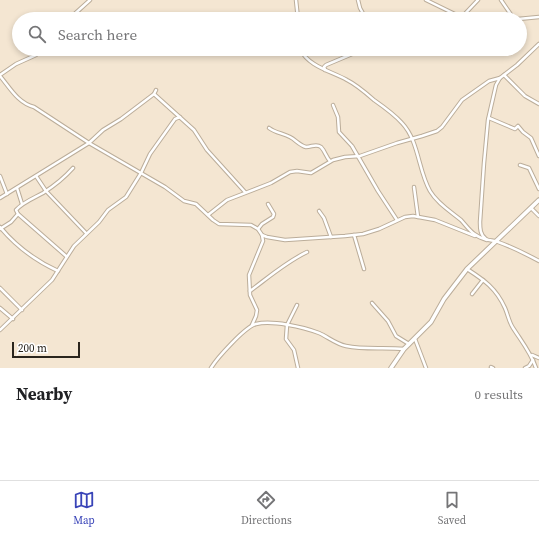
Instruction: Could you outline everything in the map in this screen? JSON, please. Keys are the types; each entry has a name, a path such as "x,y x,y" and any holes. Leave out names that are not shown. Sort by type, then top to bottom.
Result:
{"main road":[{"path":"391,368 404,349 431,322 444,299 467,269 539,200"}],"street":[{"path":"77,12 90,0"},
{"path":"296,0 297,12"},
{"path":"358,0 362,12"},
{"path":"426,0 449,12"},
{"path":"469,12 478,0"},
{"path":"501,0 509,12"},
{"path":"527,18 539,17"},
{"path":"527,56 539,44"},
{"path":"34,56 16,64 0,75 17,97 26,105 34,107 89,143 165,187 184,201 196,204 212,220 219,224 251,225 258,229 262,235 263,241 249,275 250,295 256,310 255,319 252,325 229,346 210,368"},
{"path":"305,56 325,71 348,80 383,106 407,128 422,174 430,192 475,236"},
{"path":"325,71 324,67 326,65 347,56"},
{"path":"208,215 227,200 271,183 293,171 311,173 330,161 345,157 358,157 440,129 462,100 489,81 500,78 527,56"},
{"path":"504,75 522,94 539,104"},
{"path":"487,240 482,236 480,230 484,163 489,118 496,85 500,78"},
{"path":"0,198 89,143 103,130 121,119 154,94 156,90"},
{"path":"154,94 194,130 207,150 245,192"},
{"path":"333,105 338,117 339,132 352,146 397,220"},
{"path":"0,330 23,310 52,280 66,256 86,233 99,222 108,210 126,197 141,173 150,154 175,120 180,117"},
{"path":"489,118 515,129 518,126 522,132 530,138 539,156"},
{"path":"269,128 277,133 292,137 302,145 308,147 315,145 319,146 323,149 330,161"},
{"path":"520,165 529,168 539,189"},
{"path":"66,256 18,214 16,210 22,204 46,191 68,174 73,168"},
{"path":"0,176 7,194"},
{"path":"36,176 46,191 86,233"},
{"path":"414,187 418,217"},
{"path":"17,188 22,204"},
{"path":"258,229 262,224 273,217 274,214 268,204"},
{"path":"531,208 539,216"},
{"path":"319,210 324,218 331,237"},
{"path":"18,214 11,222 0,228 16,244 35,258 58,271"},
{"path":"262,235 285,240 354,235 379,229 405,217 418,217 434,220 475,236 496,241 521,251 539,261"},
{"path":"354,235 364,269"},
{"path":"250,291 278,269 307,252"},
{"path":"467,269 490,285 499,298 512,326 531,355 536,368"},
{"path":"472,294 483,280"},
{"path":"0,288 23,310"},
{"path":"372,303 390,324 396,336 409,345"},
{"path":"297,305 287,325 286,339 294,350 298,368"},
{"path":"0,308 13,319"},
{"path":"252,325 264,323 287,325 318,333 335,343 353,347 404,349"},
{"path":"415,339 426,368"},
{"path":"531,355 539,358"},
{"path":"525,368 533,360"}]}
